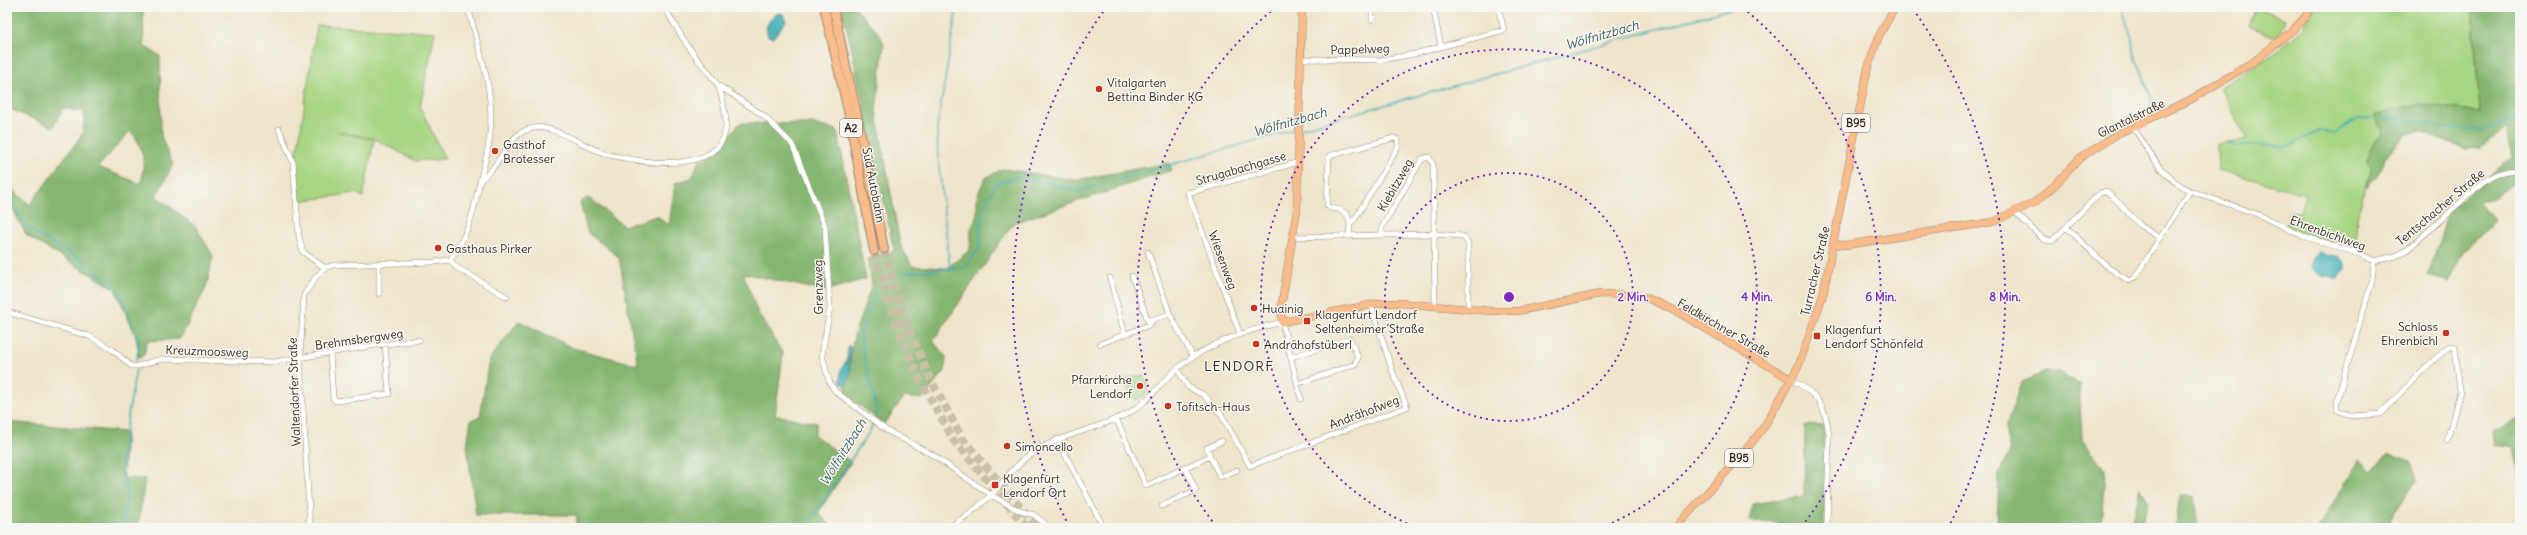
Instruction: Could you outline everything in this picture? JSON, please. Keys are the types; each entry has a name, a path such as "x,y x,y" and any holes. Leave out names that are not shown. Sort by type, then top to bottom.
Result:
{"highway":[{"name":"Süd Autobahn","path":"824,7 848,111 874,251"},
{"name":"Süd Autobahn","path":"833,7 856,110 884,249"}],"main road":[{"path":"1282,322 1280,308 1294,237 1300,122 1302,7"},
{"name":"Turracher Straße","path":"1675,528 1745,451 1764,427 1792,380 1818,313 1868,67 1879,36 1894,7"},
{"name":"Glantalstraße","path":"1833,244 1846,245 1993,222 2016,213 2045,194 2090,151 2133,127 2188,101 2252,63 2294,29 2306,16 2309,7"},
{"name":"Feldkirchner Straße","path":"1282,322 1371,304 1400,303 1468,309 1518,311 1600,294 1632,295 1647,298 1676,311 1792,380"}],"street":[{"path":"450,260 467,232 481,179 490,134 491,117 485,71 468,7"},
{"path":"481,179 490,174 509,143 521,133 534,127 554,131 609,155 667,163 687,162 705,158 721,140 726,123 718,85 694,56 664,7"},
{"path":"1372,7 1372,20"},
{"path":"1433,7 1442,47"},
{"name":"Pappelweg","path":"1301,58 1381,60 1442,47 1504,30 1498,7"},
{"name":"Grenzweg","path":"718,85 764,116 792,144 825,226 830,307 823,347 824,368 829,382 835,391 878,425 933,455 991,495 1020,511 1034,515 1050,528"},
{"name":"Ehrenbichlweg","path":"2133,127 2160,168 2174,182 2190,191 2257,214 2302,236 2360,254 2374,262 2372,281 2337,401 2337,410 2352,416 2380,414 2426,367 2450,346 2455,348 2460,391 2447,441"},
{"path":"279,129 293,162 299,238 303,252 325,268 355,263 450,260"},
{"path":"1349,236 1350,223 1347,214 1338,209 1330,208 1327,205 1329,156 1394,138 1398,140 1398,147 1355,219 1350,223"},
{"name":"Kiebitzweg","path":"1382,235 1382,227 1422,159 1429,157 1434,164 1433,234"},
{"name":"Strugabachgasse","path":"1188,193 1298,162"},
{"name":"Tentschacher Straße","path":"2374,262 2396,256 2407,250 2483,182 2497,174 2520,170"},
{"path":"2016,213 2048,242 2056,240 2100,193 2107,191 2141,226 2160,238"},
{"path":"2067,228 2109,268 2129,281 2135,276 2190,191"},
{"name":"Wiesenweg","path":"1188,193 1240,334"},
{"path":"1294,237 1433,234 1463,236 1467,239 1468,309"},
{"path":"1433,234 1435,305"},
{"path":"1148,252 1170,314 1193,357"},
{"path":"450,260 456,267 507,297"},
{"path":"379,263 379,294"},
{"name":"Waltendorfer Straße","path":"310,528 300,357 304,295 325,268"},
{"path":"1132,276 1148,322 1170,314"},
{"path":"1110,278 1125,335"},
{"name":"Andrähofweg","path":"1177,369 1188,387 1204,395 1221,414 1250,466 1407,407 1392,370 1371,304"},
{"name":"Kreuzmoosweg","path":"7,312 89,336 112,350 131,366 138,366 162,359 238,363 274,362 300,357"},
{"path":"1100,344 1149,325 1154,320"},
{"path":"1282,322 1301,399"},
{"name":"Feldkirchner Straße","path":"947,528 968,515 991,495 1016,466 1039,449 1057,439 1116,418 1141,406 1177,369 1193,357 1240,334 1282,322"},
{"path":"1291,357 1350,339 1358,357 1355,364 1297,384"},
{"name":"Brehmsbergweg","path":"300,357 420,340"},
{"path":"330,353 333,398 336,401 389,394 385,344"},
{"path":"1792,380 1817,398 1827,419 1829,434 1827,528"},
{"path":"1116,418 1146,486 1210,456"},
{"path":"1057,439 1101,522"},
{"path":"1222,441 1207,448 1220,477 1237,470"},
{"path":"1162,506 1196,490 1185,467"}],"green space":[{"path":"7,7 143,7 144,46 160,56 161,136 173,165 156,196 196,227 213,256 206,288 180,339 147,341 144,355 139,357 136,336 115,289 27,236 7,199 7,185 30,205 83,133 84,112 63,108 53,127 7,108","holes":["130,131 139,143 143,156 141,184 98,167"]},
{"path":"840,7 855,7 880,35 884,44 876,110 900,244 912,266 947,268 970,250 971,229 977,218 977,196 985,178 1003,169 1076,180 1169,163 1172,170 1013,223 933,341 946,357 945,371 922,399 904,397 884,424 845,394 854,336 872,284 867,259 894,251 848,32"},
{"path":"2255,7 2285,19 2278,38 2248,26"},
{"path":"2314,7 2472,7 2480,112 2420,104 2373,143 2367,160 2371,170 2357,217 2355,246 2351,248 2300,233 2286,226 2290,213 2300,213 2305,194 2218,170 2217,144 2247,139 2220,87 2260,63 2288,43 2308,19"},
{"path":"2472,7 2520,7 2520,177 2495,198 2478,201 2494,221 2463,252 2449,283 2428,276 2449,210 2511,158 2506,129 2480,148 2465,149 2422,131 2406,134 2385,158 2382,168 2367,188 2371,170 2367,160 2373,143 2382,133 2375,114 2420,104 2480,112"},
{"path":"317,25 435,32 420,107 445,159 416,161 373,138 339,132 374,140 363,197 356,193 300,201 296,160"},
{"path":"740,123 812,124 837,130 866,279 824,291 743,273 758,313 783,354 775,415 817,423 814,435 851,462 818,513 833,528 576,528 577,515 476,515 467,446 471,420 480,417 489,359 519,321 573,348 638,365 619,257 588,233 580,203 587,198 592,200 624,226 657,216 669,225 675,183 692,178 699,161 711,156"},
{"path":"2046,372 2060,372 2079,384 2082,440 2105,468 2101,528 1997,528 1999,473 2010,452 2005,428 2022,382"},
{"path":"1134,376 1144,376 1148,384 1146,395 1136,400 1130,395 1125,380"},
{"path":"2520,418 2520,479 2514,448 2495,445 2493,431"},
{"path":"7,422 126,432 123,478 145,479 138,528 7,528"},
{"path":"1805,425 1824,426 1824,527 1750,521 1752,504 1804,496"},
{"path":"2390,454 2412,461 2417,480 2392,516 2388,528 2318,528 2359,460 2370,470"},
{"path":"2140,486 2148,501 2141,528 2132,528"},
{"path":"2179,496 2194,496 2198,528 2174,528"}],"water":[{"path":"778,13 783,14 786,21 773,38 768,36 766,27 771,18"},
{"path":"2319,252 2340,257 2345,263 2345,270 2338,278 2323,276 2311,267 2313,258"},
{"path":"848,345 851,347 849,364 851,371 846,386 840,382 841,370 847,359"}],"waterway":[{"path":"950,269 938,157 937,128 957,7"},
{"name":"Wölfnitzbach","path":"1302,128 1737,7"},
{"path":"2122,7 2135,50 2136,60 2141,69 2153,105"},
{"path":"2382,116 2462,130 2482,130 2495,127 2520,116"},
{"path":"2228,142 2234,145 2289,146 2319,131 2335,133 2358,119 2373,118"},
{"name":"Wölfnitzbach","path":"903,273 966,267 980,247 982,210 996,183 1018,177 1078,191 1296,129"},
{"path":"7,194 25,225 39,236 87,263 119,292 139,343 136,364"},
{"name":"Wölfnitzbach","path":"805,528 870,431 877,412 860,336 876,289"},
{"path":"122,528 127,495 121,457 136,369"}],"tunnel":[{"path":"884,249 903,316 929,376 962,438 1038,528"},
{"path":"874,251 894,319 918,376 954,441 1027,528"}],"place":[{"name":"Vitalgarten Bettina Binder KG","path":"1099,89"},
{"name":"Gasthof Brotesser","path":"495,151"},
{"name":"Gasthaus Pirker","path":"438,248"},
{"name":"Huainig","path":"1254,308"},
{"name":"Klagenfurt Lendorf Seltenheimer Straße","path":"1307,321"},
{"name":"Schloss Ehrenbichl","path":"2446,333"},
{"name":"Klagenfurt Lendorf Schönfeld","path":"1817,336"},
{"name":"Andrähofstüberl","path":"1256,344"},
{"name":"Pfarrkirche Lendorf","path":"1140,386"},
{"name":"Tofitsch-Haus","path":"1168,406"},
{"name":"Simoncello","path":"1007,446"},
{"name":"Klagenfurt Lendorf Ort","path":"995,485"}],"district":[{"name":"LENDORF","path":"1239,366"}]}
